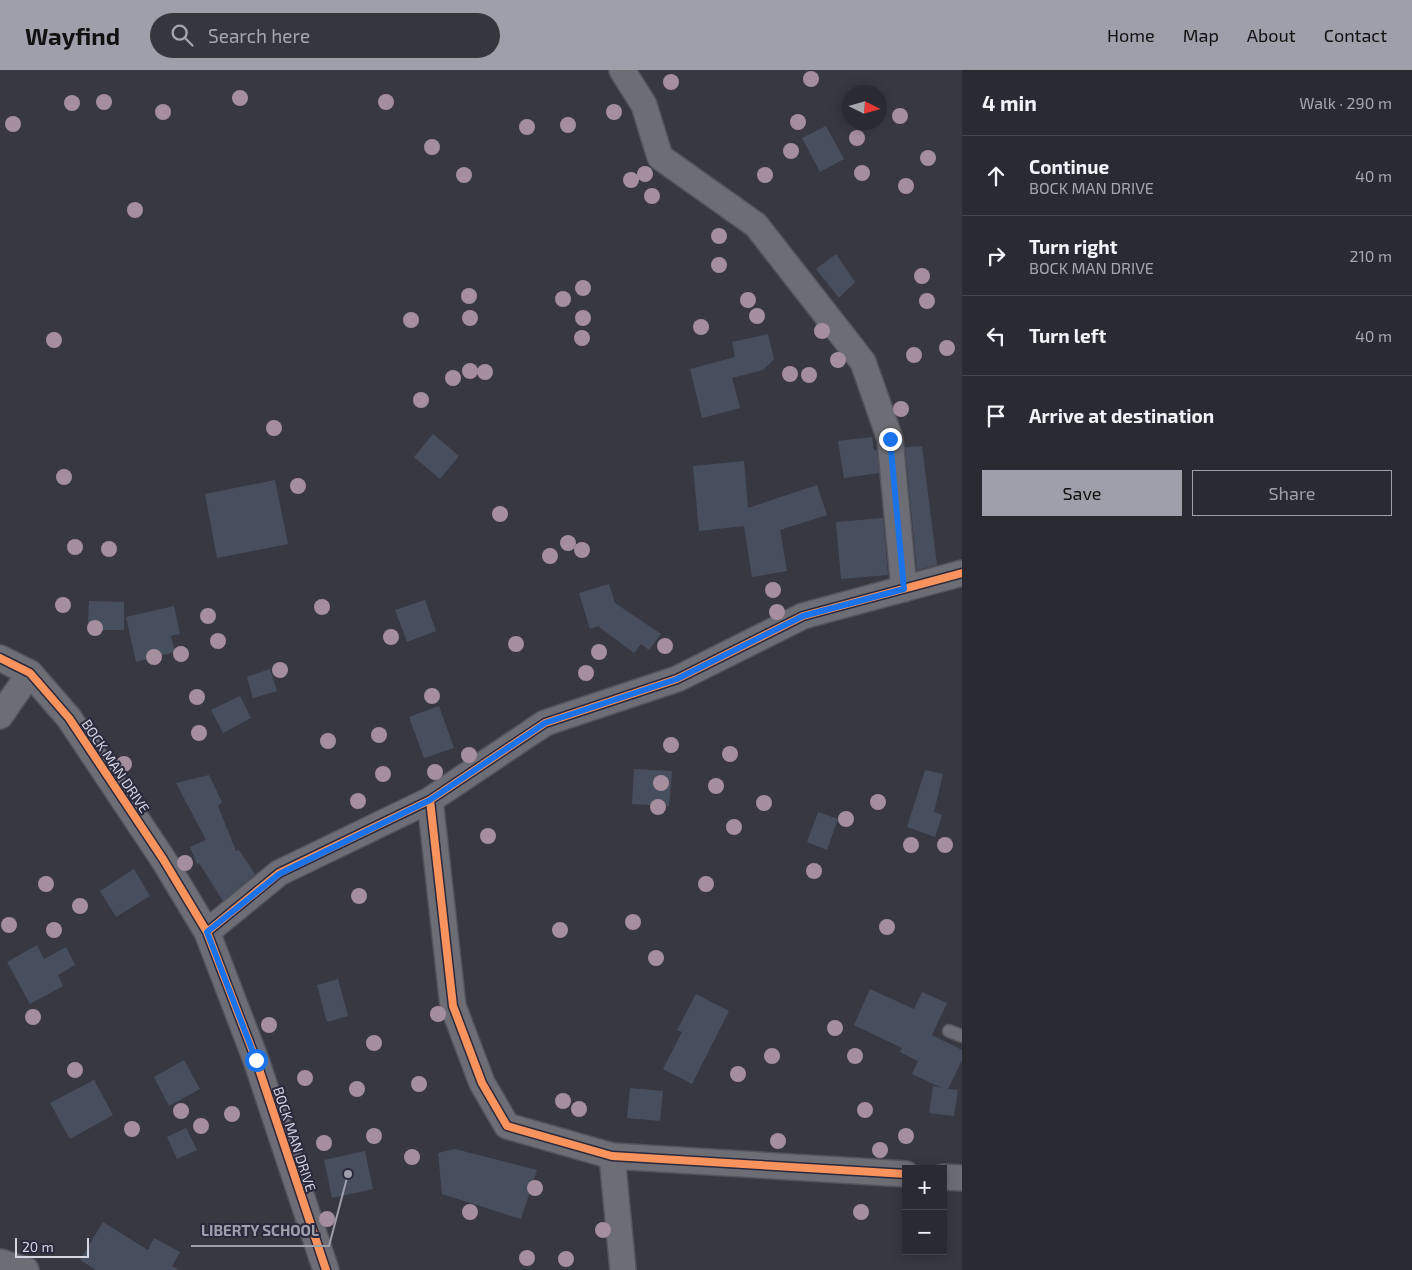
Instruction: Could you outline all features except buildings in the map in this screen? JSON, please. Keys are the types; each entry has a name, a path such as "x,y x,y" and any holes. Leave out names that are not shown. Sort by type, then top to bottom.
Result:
{"street":[{"path":"622,70 644,105 660,156 756,225 862,362 890,439 904,589"},
{"path":"207,932 279,874 430,800 545,723 677,679 803,616 962,573"},
{"name":"BOCK MAN DRIVE","path":"0,658 30,673 69,718 163,859 207,932 256,1060 326,1270"},
{"path":"0,716 30,673"},
{"path":"430,800 453,1006 482,1083 507,1126 612,1156 902,1174"},
{"path":"612,1156 624,1270"},
{"path":"947,1177 962,1178"},
{"path":"0,1262 26,1270"}],"lane":[{"path":"949,1030 962,1036"}],"cycle path":[{"path":"207,932 279,873 430,800 545,723 677,679 803,616 962,573"},
{"path":"0,658 30,673 69,718 163,859 207,932 256,1060 326,1270"},
{"path":"430,800 453,1006 482,1083 507,1126 612,1156 902,1174"}],"place":[{"name":"LIBERTY SCHOOL","path":"348,1174"}],"route":[{"path":"256,1060 207,932 279,874 430,800 545,723 677,679 803,616 904,589 890,439"}]}
